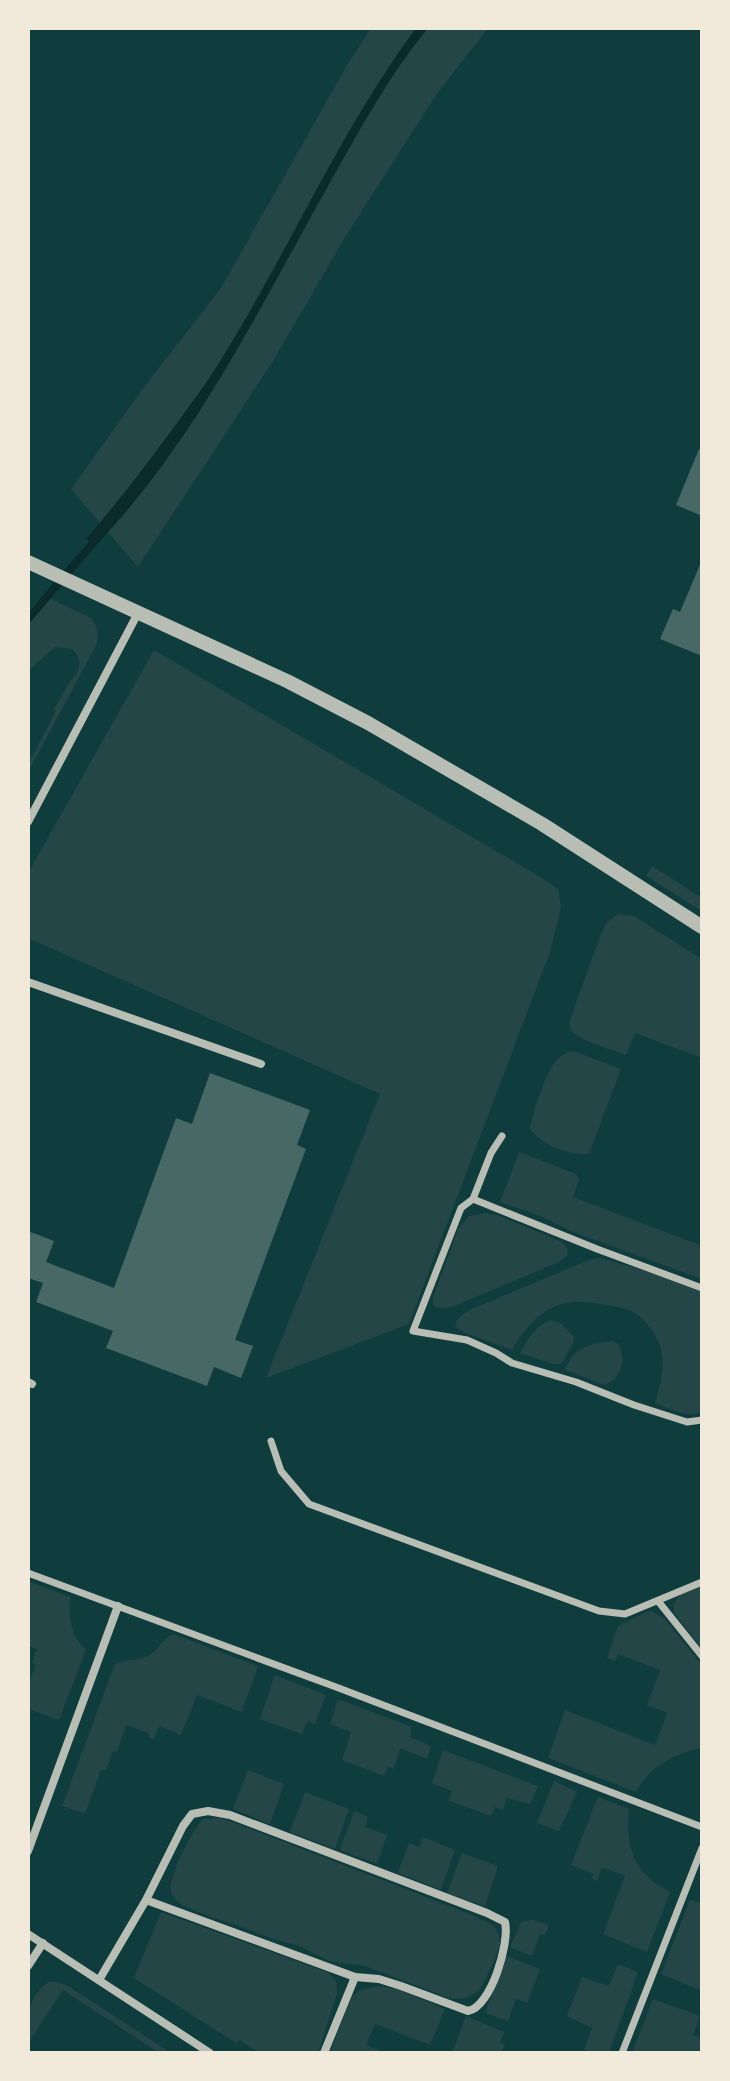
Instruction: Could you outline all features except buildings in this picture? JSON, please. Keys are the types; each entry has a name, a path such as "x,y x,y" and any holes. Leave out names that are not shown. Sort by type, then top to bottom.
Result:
{"street":[{"path":"28,562 287,681 368,723 542,824 702,927"},
{"path":"28,822 138,613"},
{"path":"28,982 261,1064"},
{"path":"502,1136 491,1153 473,1199 461,1208 413,1331 467,1340 512,1363 576,1382 634,1405 687,1422 702,1420"},
{"path":"473,1199 702,1288"},
{"path":"271,1441 281,1471 309,1504 599,1611 625,1614 702,1582"},
{"path":"28,1573 702,1827"},
{"path":"658,1601 702,1656"},
{"path":"28,1851 118,1606"},
{"path":"99,1980 146,1900 183,1826 192,1814 208,1811 230,1815 487,1913 505,1922 507,1930 504,1950 489,1991 474,2010 462,2010 379,1979 355,1977 146,1900"},
{"path":"622,2053 702,1848"},
{"path":"28,1934 210,2053"},
{"path":"28,1966 43,1943"},
{"path":"324,2053 355,1977"}],"shaded area":[{"path":"371,28 488,28 436,95 344,239 273,361 138,567 71,489 144,387 221,288"},
{"path":"416,28 428,28 366,120 254,321 197,415 133,503 97,544 86,539 146,465 211,376 361,111"},
{"path":"49,598 91,618 98,640 28,772 28,759 32,757 79,665 72,649 55,647 28,671 28,623"},
{"path":"154,650 537,875 558,889 561,907 550,952 409,1324 266,1378 380,1094 28,938 28,873"},
{"path":"652,866 702,898 702,911 646,876"},
{"path":"618,914 634,916 702,959 702,1058 635,1033 626,1055 586,1040 570,1028 571,1017 601,934 606,923"},
{"path":"573,1051 621,1069 589,1154 556,1148 530,1129 552,1066"},
{"path":"519,1152 576,1174 579,1179 573,1197 702,1246 702,1279 500,1202"},
{"path":"486,1213 562,1242 567,1248 567,1256 454,1306 436,1307 433,1298 458,1229 469,1216"},
{"path":"600,1258 702,1292 702,1412 684,1413 655,1403 661,1382 661,1351 653,1332 640,1316 629,1310 590,1303 559,1305 535,1320 512,1350 465,1333 455,1326 460,1317 474,1308"},
{"path":"551,1320 562,1324 574,1337 561,1364 520,1353 536,1329"},
{"path":"612,1341 619,1344 622,1362 619,1373 611,1382 605,1385 565,1370 578,1351 596,1343"},
{"path":"28,1581 70,1597 72,1626 86,1650 59,1720 28,1709 28,1685 36,1665 32,1662 37,1650 28,1645"},
{"path":"702,1586 702,1649 675,1614 673,1605 680,1595"},
{"path":"651,1611 664,1618 702,1665 702,1748 663,1762 648,1775 636,1792 548,1758 565,1710 655,1745 667,1713 647,1705 660,1670 618,1654 615,1661 607,1658 618,1626"},
{"path":"173,1634 258,1666 242,1712 197,1695 181,1735 159,1726 154,1739 148,1737 149,1733 126,1725 117,1752 113,1751 106,1770 101,1770 85,1814 62,1806 115,1664 148,1656"},
{"path":"275,1675 326,1695 315,1724 307,1721 302,1734 260,1719"},
{"path":"338,1699 412,1727 410,1737 431,1746 427,1759 400,1748 394,1769 388,1766 384,1776 342,1760 351,1732 330,1724"},
{"path":"443,1750 538,1786 530,1804 507,1798 503,1810 495,1807 491,1816 449,1801 452,1791 432,1783"},
{"path":"248,1770 284,1784 270,1824 233,1809"},
{"path":"554,1781 577,1792 559,1831 537,1823"},
{"path":"305,1792 349,1809 335,1849 290,1832"},
{"path":"598,1797 629,1809 629,1835 634,1858 648,1877 670,1892 647,1952 603,1934 625,1876 602,1867 597,1881 592,1879 593,1874 571,1865"},
{"path":"354,1811 368,1817 365,1827 387,1835 377,1864 340,1850"},
{"path":"219,1818 494,1926 500,1943 483,1985 464,1999 449,1998 365,1966 329,1961 300,1946 195,1911 180,1903 172,1895 171,1884 182,1854 203,1819"},
{"path":"423,1837 455,1850 441,1890 398,1873 409,1843 419,1847"},
{"path":"462,1853 498,1866 485,1906 447,1893"},
{"path":"690,1900 702,1903 702,1991 661,1974"},
{"path":"161,1912 329,1973 336,1981 337,1993 318,2053 259,2053 240,2040 236,2043 134,1978"},
{"path":"533,1920 549,1925 545,1935 540,1934 532,1956 510,1947 521,1922"},
{"path":"507,1956 540,1969 527,2003 516,1999 508,2021 485,2013"},
{"path":"618,1964 638,1972 609,2053 584,2050 592,2028 567,2016 582,1977 609,1986"},
{"path":"49,1982 68,1986 171,2053 159,2053 63,1990 28,2043 32,2001"},
{"path":"378,1986 397,1989 445,2009 430,2045 375,2024 366,2045 379,2053 330,2053 351,1998 360,1990"},
{"path":"653,1999 700,2016 693,2035 702,2039 699,2053 632,2053"},
{"path":"466,2016 504,2032 500,2042 505,2045 501,2053 452,2053"}],"waterway":[{"path":"28,619 98,537"}]}
